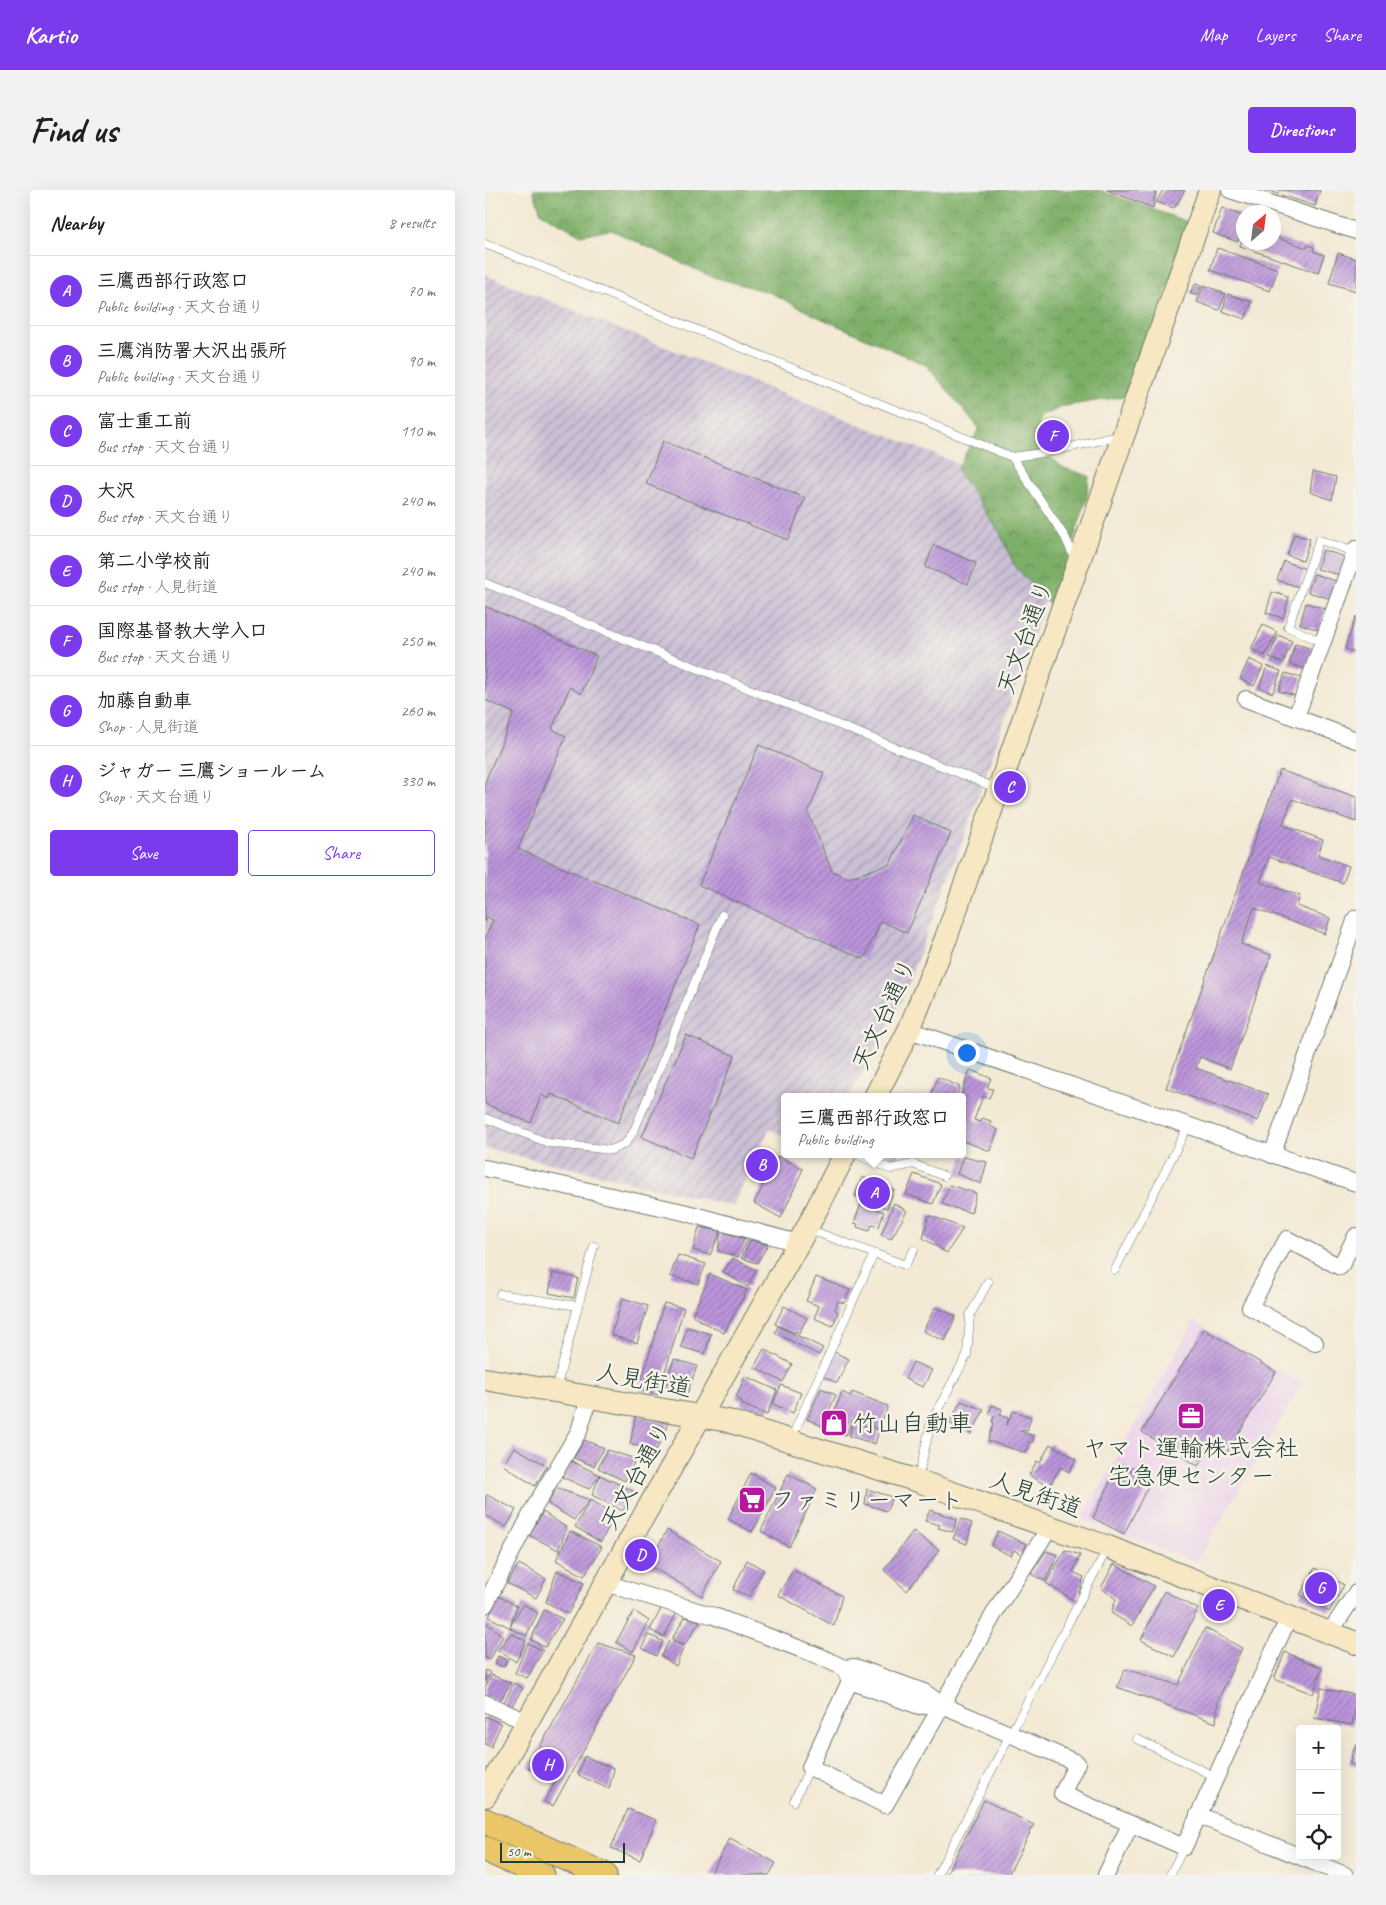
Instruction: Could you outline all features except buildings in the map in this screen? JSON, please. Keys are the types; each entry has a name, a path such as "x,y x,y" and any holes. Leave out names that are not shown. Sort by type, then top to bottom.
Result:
{"main road":[{"name":"天文台通り","path":"877,1093 909,1030 944,945 1210,190"},
{"name":"天文台通り","path":"485,1796 802,1235 843,1158"},
{"name":"人見街道","path":"485,1379 728,1421 918,1481 1108,1547 1356,1643"},
{"path":"485,1821 604,1875"},
{"path":"485,1849 541,1875"}],"street":[{"path":"1230,190 1356,231"},
{"path":"1296,718 1355,550"},
{"path":"1246,699 1356,740"},
{"path":"1272,1155 1356,918"},
{"path":"909,1030 1356,1183"},
{"path":"485,1168 683,1212 802,1235"},
{"path":"1315,1343 1250,1307 1287,1239 1340,1267 1356,1236"},
{"path":"485,1605 534,1508 579,1431 589,1398"},
{"path":"1050,1527 999,1605 942,1705 885,1805 810,1767 847,1674 855,1667 915,1689 942,1705 1012,1733 1077,1763 1062,1794 1184,1847 1289,1617"},
{"path":"605,1583 714,1616 847,1674"},
{"path":"1330,1632 1356,1593"},
{"path":"485,1703 526,1722"},
{"path":"1198,1815 1345,1875"},
{"path":"1106,1875 1130,1825"}],"lane":[{"path":"485,244 1012,457 1049,452 1123,435"},
{"path":"1012,457 1065,537 1078,565"},
{"path":"1323,642 1288,627 1319,540 1355,550"},
{"path":"485,583 999,789"},
{"path":"485,1118 549,1143 611,1150 625,1144 634,1131 722,915"},
{"path":"1115,1270 1188,1126"},
{"path":"865,1158 890,1169 913,1164 944,1176"},
{"path":"802,1235 874,1254 905,1266 914,1250"},
{"path":"555,1392 594,1246"},
{"path":"790,1442 874,1254"},
{"path":"918,1481 931,1422 967,1355 970,1316 988,1282"},
{"path":"500,1294 578,1306"},
{"path":"937,1875 1108,1547"},
{"path":"1137,1739 1216,1777"},
{"path":"794,1801 810,1767"},
{"path":"1170,1875 1184,1847"}],"shaded area":[{"path":"485,275 1029,492 1065,541 968,827 901,1001 851,1093 781,1093 781,1134 769,1129 733,1206 485,1148"},
{"path":"1194,1321 1302,1384 1196,1562 1082,1519"}],"green space":[{"path":"533,190 1099,190 1188,222 1133,395 1065,406 1040,417 1033,444 1064,468 1089,476 1087,498 1052,607 1014,565 1000,533 957,470 979,428 926,365 816,316 771,293 710,276 611,230 581,235 541,213"}],"place":[{"name":"国際基督教大学入口","path":"1053,436"},
{"name":"富士重工前","path":"1010,787"},
{"name":"三鷹消防署大沢出張所","path":"762,1165"},
{"name":"三鷹西部行政窓口","path":"874,1193"},
{"name":"ヤマト運輸株式会社 宅急便センター","path":"1191,1416"},
{"name":"竹山自動車","path":"834,1423"},
{"name":"ファミリーマート","path":"752,1500"},
{"name":"大沢","path":"641,1555"},
{"name":"加藤自動車","path":"1321,1588"},
{"name":"第二小学校前","path":"1219,1605"},
{"name":"ジャガー 三鷹ショールーム","path":"548,1765"}]}
